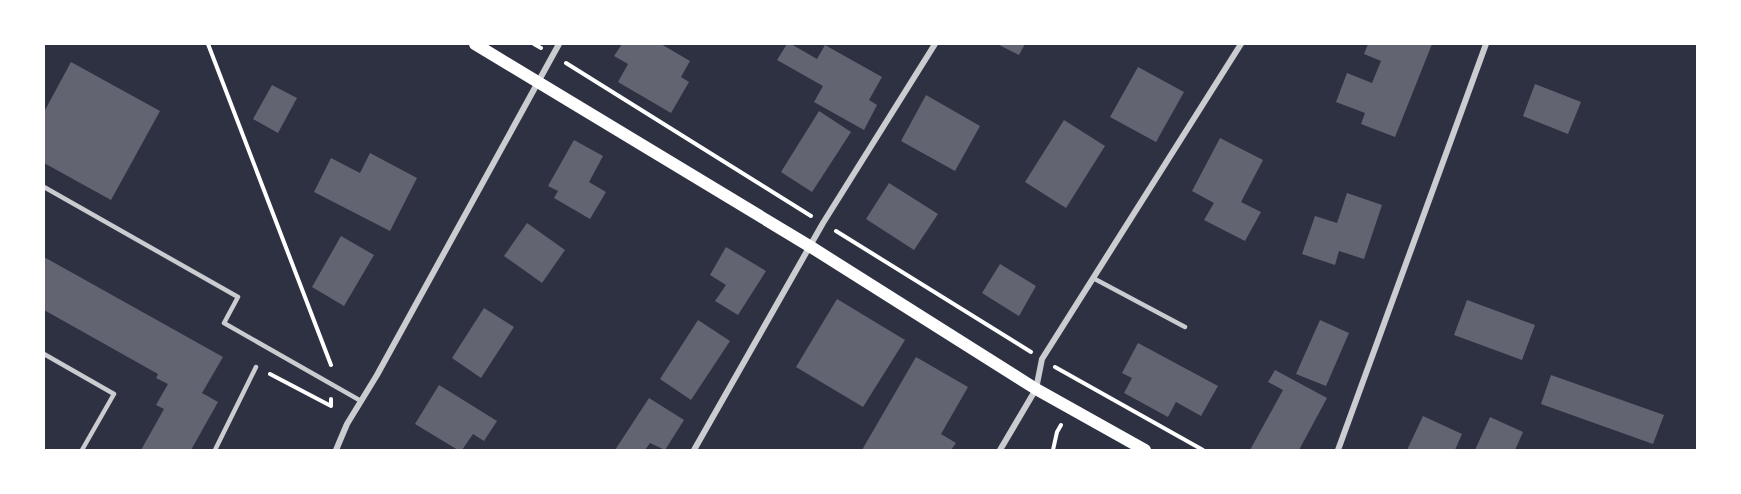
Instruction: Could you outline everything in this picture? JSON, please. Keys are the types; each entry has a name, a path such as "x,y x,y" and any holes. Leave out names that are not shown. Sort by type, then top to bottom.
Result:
{"main road":[{"path":"475,44 811,247 1036,389 1145,450"}],"street":[{"path":"336,450 347,424 559,44"},
{"path":"694,450 823,223 935,44"},
{"path":"1000,450 1036,389 1042,359 1240,44"},
{"path":"1338,450 1486,44"}],"lane":[{"path":"44,187 238,297 224,324 361,401"},
{"path":"1094,278 1185,327"},
{"path":"44,354 114,394 82,450"},
{"path":"215,450 256,367"}],"path":[{"path":"208,44 334,372 331,406 256,367"},
{"path":"554,55 1042,359 1203,450"},
{"path":"1081,392 1085,384"},
{"path":"1053,450 1057,432 1065,419"}],"building":[{"path":"622,44 661,44 690,61 681,77 689,82 671,113 618,82 628,64 614,56"},
{"path":"787,44 817,59 825,45 882,77 869,100 877,105 864,130 814,102 823,86 777,60"},
{"path":"997,44 1025,44 1019,55"},
{"path":"1368,44 1432,44 1395,137 1361,124 1365,113 1336,102 1347,73 1372,83 1381,61 1364,54"},
{"path":"71,62 160,111 111,200 44,163 44,112"},
{"path":"1138,67 1184,92 1156,142 1110,117"},
{"path":"1535,84 1581,102 1568,134 1523,116"},
{"path":"272,85 297,98 278,133 253,119"},
{"path":"926,95 980,126 955,171 901,141"},
{"path":"819,111 851,132 812,192 781,172"},
{"path":"1064,120 1105,146 1066,208 1025,182"},
{"path":"1220,138 1263,160 1241,202 1261,212 1245,241 1204,220 1214,203 1192,191"},
{"path":"574,140 603,156 589,182 606,192 590,219 554,198 558,191 548,186"},
{"path":"370,153 417,178 390,231 314,192 331,158 360,173"},
{"path":"889,183 938,214 914,250 866,219"},
{"path":"1347,193 1382,205 1364,259 1339,251 1335,265 1302,254 1315,216 1337,223"},
{"path":"527,223 565,250 542,283 504,256"},
{"path":"341,236 374,255 344,306 312,287"},
{"path":"726,247 766,271 738,315 715,301 726,285 710,275"},
{"path":"44,257 223,357 202,393 218,402 191,450 141,450 164,409 156,405 168,384 156,378 158,374 44,310"},
{"path":"1000,264 1036,286 1019,316 982,293"},
{"path":"837,299 905,340 863,407 796,367"},
{"path":"1467,300 1535,325 1522,360 1454,335"},
{"path":"484,308 514,327 481,378 452,358"},
{"path":"698,320 730,341 691,400 660,379"},
{"path":"1320,320 1349,333 1326,386 1296,374"},
{"path":"1138,343 1218,386 1201,416 1176,402 1168,417 1124,393 1132,378 1122,373"},
{"path":"916,357 968,387 941,434 956,443 951,450 862,450"},
{"path":"1275,370 1327,398 1299,450 1250,450 1283,390 1268,382"},
{"path":"1551,375 1664,415 1653,444 1541,404"},
{"path":"439,385 497,421 484,441 473,434 462,450 458,450 415,424"},
{"path":"649,398 684,420 665,450 650,443 645,450 615,450"},
{"path":"1423,416 1462,434 1455,450 1407,450"},
{"path":"1490,417 1523,432 1515,450 1475,450"}]}
